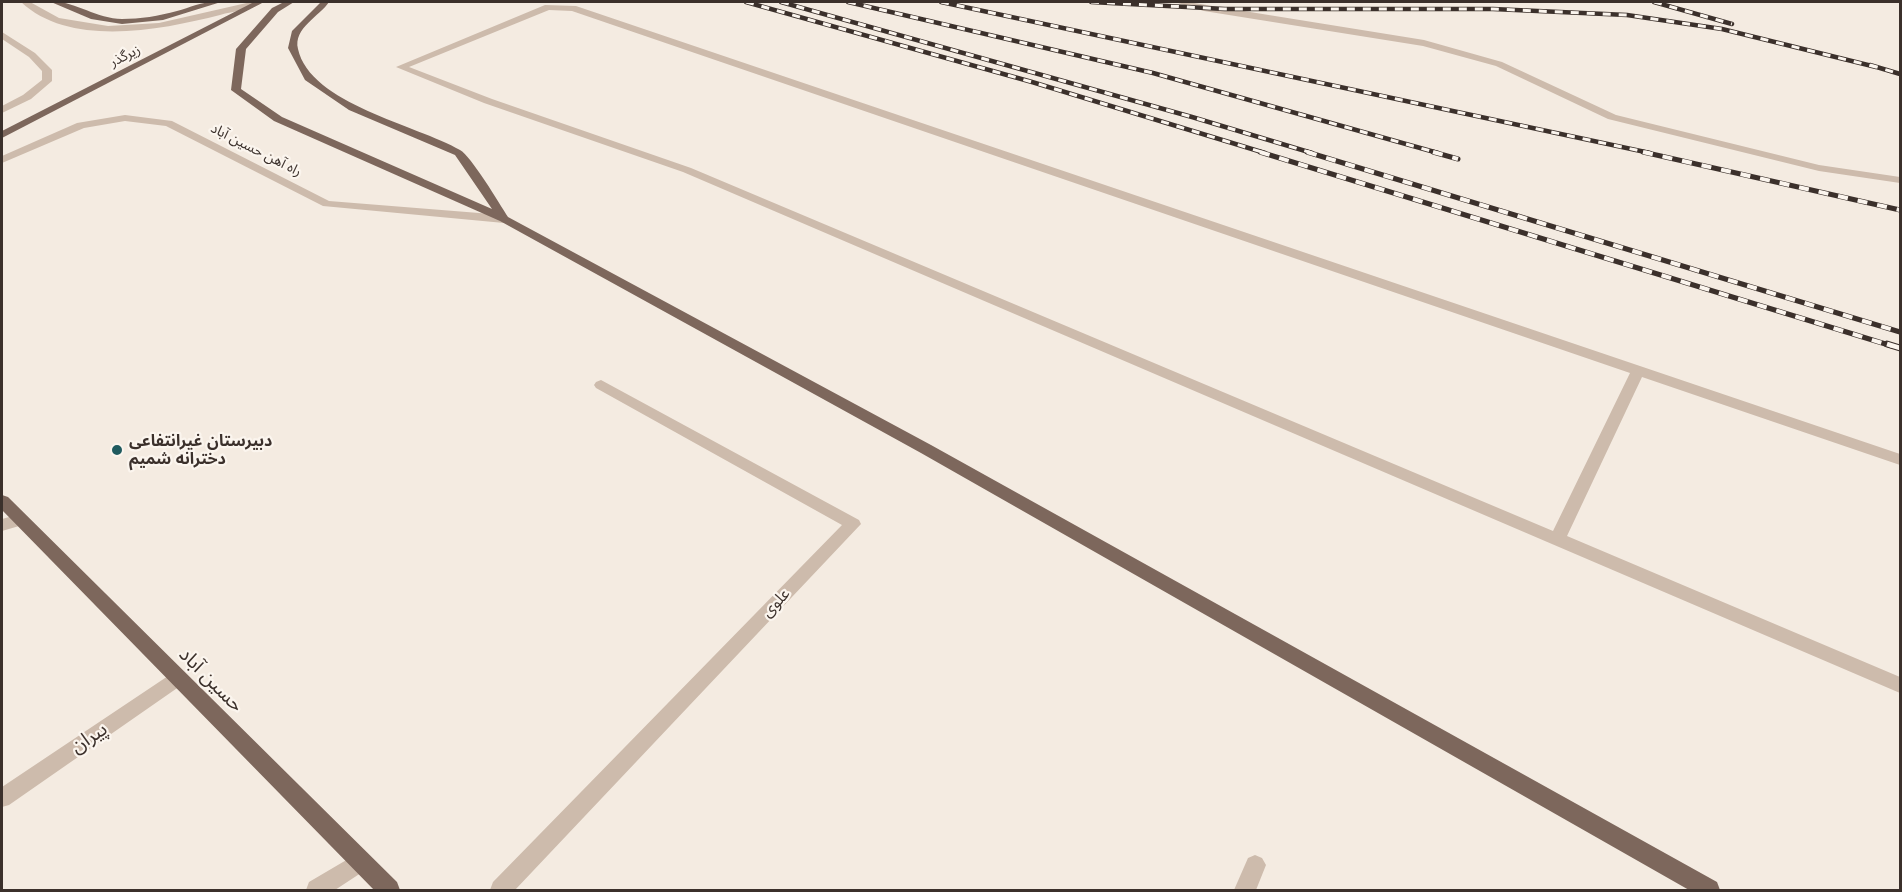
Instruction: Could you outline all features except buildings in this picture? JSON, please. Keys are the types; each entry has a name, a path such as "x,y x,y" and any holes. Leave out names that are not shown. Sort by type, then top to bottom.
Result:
{"main road":[{"path":"55,2 82,14 107,21 129,21 182,14 217,2"},
{"name":"زیرگذر","path":"2,135 260,2"},
{"path":"290,2 275,10 241,49 236,90 278,119 504,219 937,455 1709,891"},
{"path":"325,2 296,31 293,48 308,78 353,108 459,153 504,219"},
{"name":"حسین آباد","path":"2,501 11,523 177,678 389,891"}],"street":[{"path":"25,2 54,20 95,28 130,28 186,21 260,2"},
{"path":"1179,2 1424,43 1499,64 1612,117 1819,168 1900,180"},
{"path":"1900,460 573,8 548,7 401,67 488,101 687,170 1900,685"},
{"path":"2,35 32,55 47,70 47,81 27,97 2,110"},
{"name":"راه آهن حسین آباد","path":"2,160 81,125 125,118 168,123 327,204 504,219"},
{"path":"1557,538 1638,371"},
{"name":"علوی","path":"501,891 853,524 601,385"},
{"name":"پیران","path":"2,798 177,678"},
{"path":"317,891 360,862"},
{"path":"1245,891 1256,865"}],"railway":[{"path":"746,2 1032,82 1265,153"},
{"path":"781,2 1192,117 1312,153"},
{"path":"848,2 1153,73 1438,153"},
{"path":"941,2 1650,153"},
{"path":"1091,2 1225,9 1493,9 1627,15 1722,29 1876,67"},
{"path":"1654,2 1732,24"},
{"path":"1870,65 1900,74"},
{"path":"1260,152 1892,346"},
{"path":"1307,152 1900,332"},
{"path":"1433,152 1458,159"},
{"path":"1643,152 1900,210"},
{"path":"1887,344 1900,348"}],"place":[{"name":"دبیرستان غیرانتفاعی دخترانه شمیم","path":"117,450"}]}
